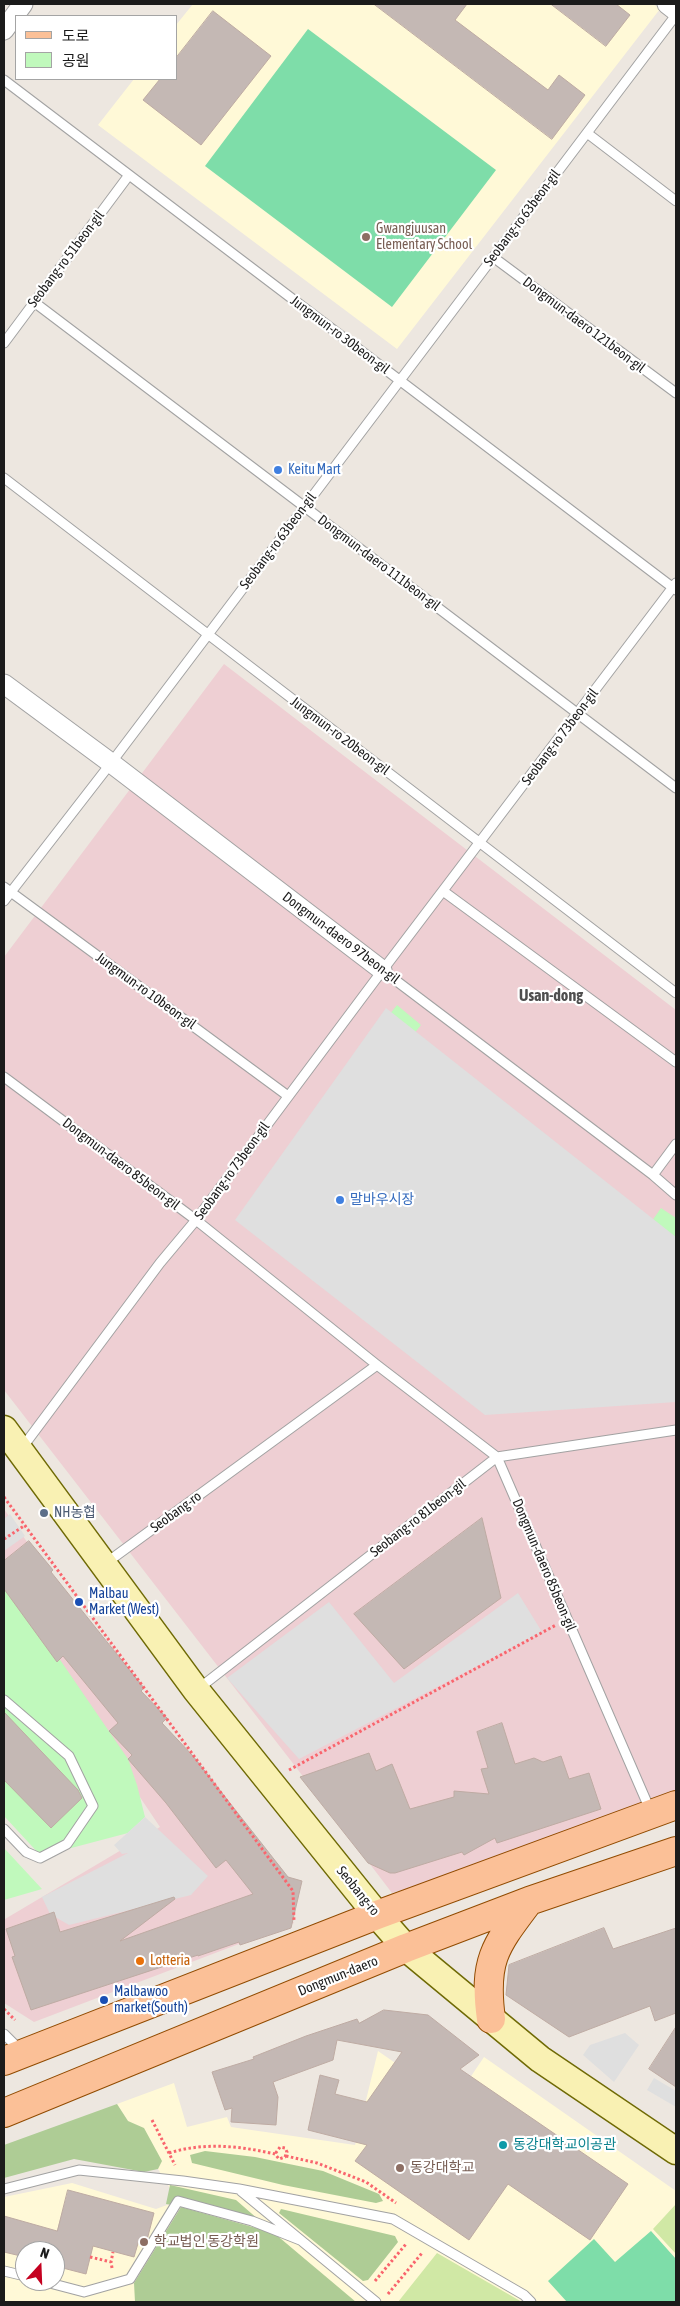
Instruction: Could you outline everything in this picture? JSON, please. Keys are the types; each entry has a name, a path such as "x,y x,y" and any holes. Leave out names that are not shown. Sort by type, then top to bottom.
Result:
{"main road":[{"name":"Seobang-ro","path":"4,1429 196,1690 377,1915 406,1948 540,2059 676,2151"},
{"path":"14,2057 377,1915 676,1805"},
{"name":"Dongmun-daero","path":"4,2113 406,1948 529,1900 676,1850"},
{"path":"491,2019 488,1975 493,1956 504,1933 529,1900"}],"street":[{"path":"4,30 23,4"},
{"path":"667,4 676,13"},
{"name":"Dongmun-daero 97beon-gil","path":"4,684 111,763 382,970"}],"lane":[{"name":"Seobang-ro 63beon-gil","path":"4,901 7,889 111,763 676,13"},
{"name":"Jungmun-ro 30beon-gil","path":"4,80 675,587"},
{"path":"587,133 676,201"},
{"name":"Seobang-ro 51beon-gil","path":"4,343 129,175"},
{"name":"Dongmun-daero 121beon-gil","path":"493,257 676,393"},
{"name":"Dongmun-daero 111beon-gil","path":"34,302 676,788"},
{"name":"Jungmun-ro 20beon-gil","path":"4,478 676,993"},
{"name":"Seobang-ro 73beon-gil","path":"20,1450 160,1263 196,1220 382,970 675,587"},
{"name":"Jungmun-ro 10beon-gil","path":"7,889 288,1096"},
{"path":"443,891 676,1062"},
{"name":"Dongmun-daero 97beon-gil","path":"382,970 653,1175 676,1195"},
{"name":"Dongmun-daero 85beon-gil","path":"4,1077 196,1220 377,1365 497,1457 651,1813"},
{"path":"653,1175 676,1144"},
{"name":"Seobang-ro","path":"104,1565 377,1365"},
{"name":"Seobang-ro 81beon-gil","path":"196,1690 497,1457 676,1430"},
{"path":"4,1700 69,1756 93,1806 67,1844 40,1858 26,1852 4,1829"},
{"path":"4,2034 14,2057"},
{"path":"4,2189 79,2170 238,2189 392,2219 524,2294 531,2302"},
{"path":"238,2189 376,2302"},
{"path":"65,2287 84,2292 130,2279 178,2201 252,2221 300,2240"}],"path":[{"path":"4,1498 293,1891 294,1930"},
{"path":"4,1539 24,1526"},
{"path":"269,1781 567,1619"},
{"path":"4,2008 15,2020"},
{"path":"152,2120 183,2181"},
{"path":"169,2153 186,2148 212,2145 275,2154 279,2159 286,2156 317,2163 366,2182 399,2205 405,2226"},
{"path":"275,2154 278,2148 283,2147 287,2152 286,2156"},
{"path":"365,2293 415,2232"},
{"path":"388,2295 432,2242"},
{"path":"90,2257 110,2262"}],"shaded area":[{"name":"Gwangjuusan Elementary School","path":"193,4 653,4 660,9 397,349 98,125 133,80 178,80 178,23"},
{"name":"말바우시장","path":"224,664 676,1010 676,1796 526,1854 392,1893 4,1390 4,957"},
{"path":"386,1008 676,1237 676,1402 485,1415 235,1220"},
{"path":"4,1509 294,1923 34,2022 4,2003 5,1919 160,1827 4,1595"},
{"path":"10,1514 25,1536 4,1551 4,1519"},
{"path":"518,1593 542,1632 299,1759 227,1678 329,1602 394,1683"},
{"path":"145,1817 208,1876 191,1895 69,1925 50,1914 42,1897 128,1853 122,1854 114,1845"},
{"path":"625,2033 639,2045 614,2082 583,2055 590,2045"},
{"name":"동강대학교","path":"378,2051 453,2103 484,2057 676,2191 676,2302 4,2302 4,2197 72,2183 156,2209 178,2201 117,2104 174,2083 187,2127 227,2117 231,2127 355,2145"},
{"path":"654,2078 676,2091 676,2107 647,2090"}],"green space":[{"path":"308,29 496,170 392,307 205,166"},
{"path":"397,1005 421,1025 406,1044 382,1024"},
{"path":"661,1208 676,1218 676,1249 647,1228"},
{"path":"4,1578 128,1759 145,1817 128,1833 41,1856 4,1816"},
{"path":"4,1848 42,1889 4,1900"},
{"path":"117,2104 128,2121 144,2128 162,2161 158,2169 144,2172 74,2159 4,2178 4,2145"},
{"path":"205,2151 255,2157 323,2171 379,2194 383,2201 376,2203 283,2185 192,2163 190,2155"},
{"path":"170,2185 236,2200 259,2220 178,2198 172,2205 166,2204"},
{"path":"676,2204 676,2254 653,2229"},
{"path":"181,2207 274,2233 356,2302 135,2302 134,2283"},
{"path":"281,2209 395,2236 398,2242 368,2280 363,2281 279,2213"},
{"path":"651,2231 676,2259 676,2302 567,2302 548,2281 594,2239 615,2262"},
{"path":"437,2253 522,2302 398,2302"}],"building":[{"path":"374,4 467,4 455,20 548,90 559,75 585,95 552,139"},
{"path":"551,4 616,4 630,15 606,46"},
{"path":"213,11 271,56 201,145 143,100 159,80 178,80 178,55"},
{"path":"482,1518 501,1598 404,1669 354,1614"},
{"path":"29,1541 53,1570 51,1572 144,1688 141,1691 167,1718 162,1723 193,1756 288,1877 302,1881 291,1928 240,1945 239,1942 31,2010 12,1957 15,1956 6,1929 54,1912 60,1932 174,1897 175,1899 120,1941 253,1894 226,1860 216,1868 166,1803 128,1759 132,1755 109,1731 118,1723 63,1656 57,1662 4,1589 4,1561"},
{"path":"4,1712 78,1790 82,1798 51,1828 4,1780"},
{"path":"502,1723 515,1764 534,1758 543,1762 561,1756 569,1779 589,1773 601,1809 497,1843 495,1838 464,1855 462,1852 390,1873 368,1863 300,1777 369,1753 376,1771 392,1764 410,1809 454,1797 454,1791 489,1794 481,1769 488,1768 477,1732"},
{"path":"604,1928 613,1949 676,1928 676,2013 655,2021 650,2006 569,2037 506,1995 509,1965"},
{"path":"384,2010 428,2015 479,2055 460,2069 628,2184 590,2240 508,2184 469,2240 355,2161 367,2145 308,2130 320,2075 339,2080 335,2094 367,2102 402,2052 337,2040 333,2060 273,2082 278,2097 276,2125 231,2122 232,2108 225,2110 212,2072 254,2059 253,2057 306,2036 357,2019 359,2023"},
{"path":"676,2027 676,2087 649,2069"},
{"path":"68,2190 154,2213 147,2240 146,2242 139,2240 134,2257 93,2246 86,2274 65,2269 65,2241 15,2241 15,2255 4,2252 4,2216 57,2231"}],"place":[{"name":"Gwangjuusan Elementary School","path":"366,237"},
{"name":"Keitu Mart","path":"278,470"},
{"name":"말바우시장","path":"340,1200"},
{"name":"NH농협","path":"44,1513"},
{"name":"Malbau Market (West)","path":"79,1602"},
{"name":"Lotteria","path":"140,1961"},
{"name":"Malbawoo market(South)","path":"104,2000"},
{"name":"동강대학교이공관","path":"503,2145"},
{"name":"동강대학교","path":"400,2168"},
{"name":"학교법인 동강학원","path":"144,2242"}],"district":[{"name":"Usan-dong","path":"551,996"}]}
